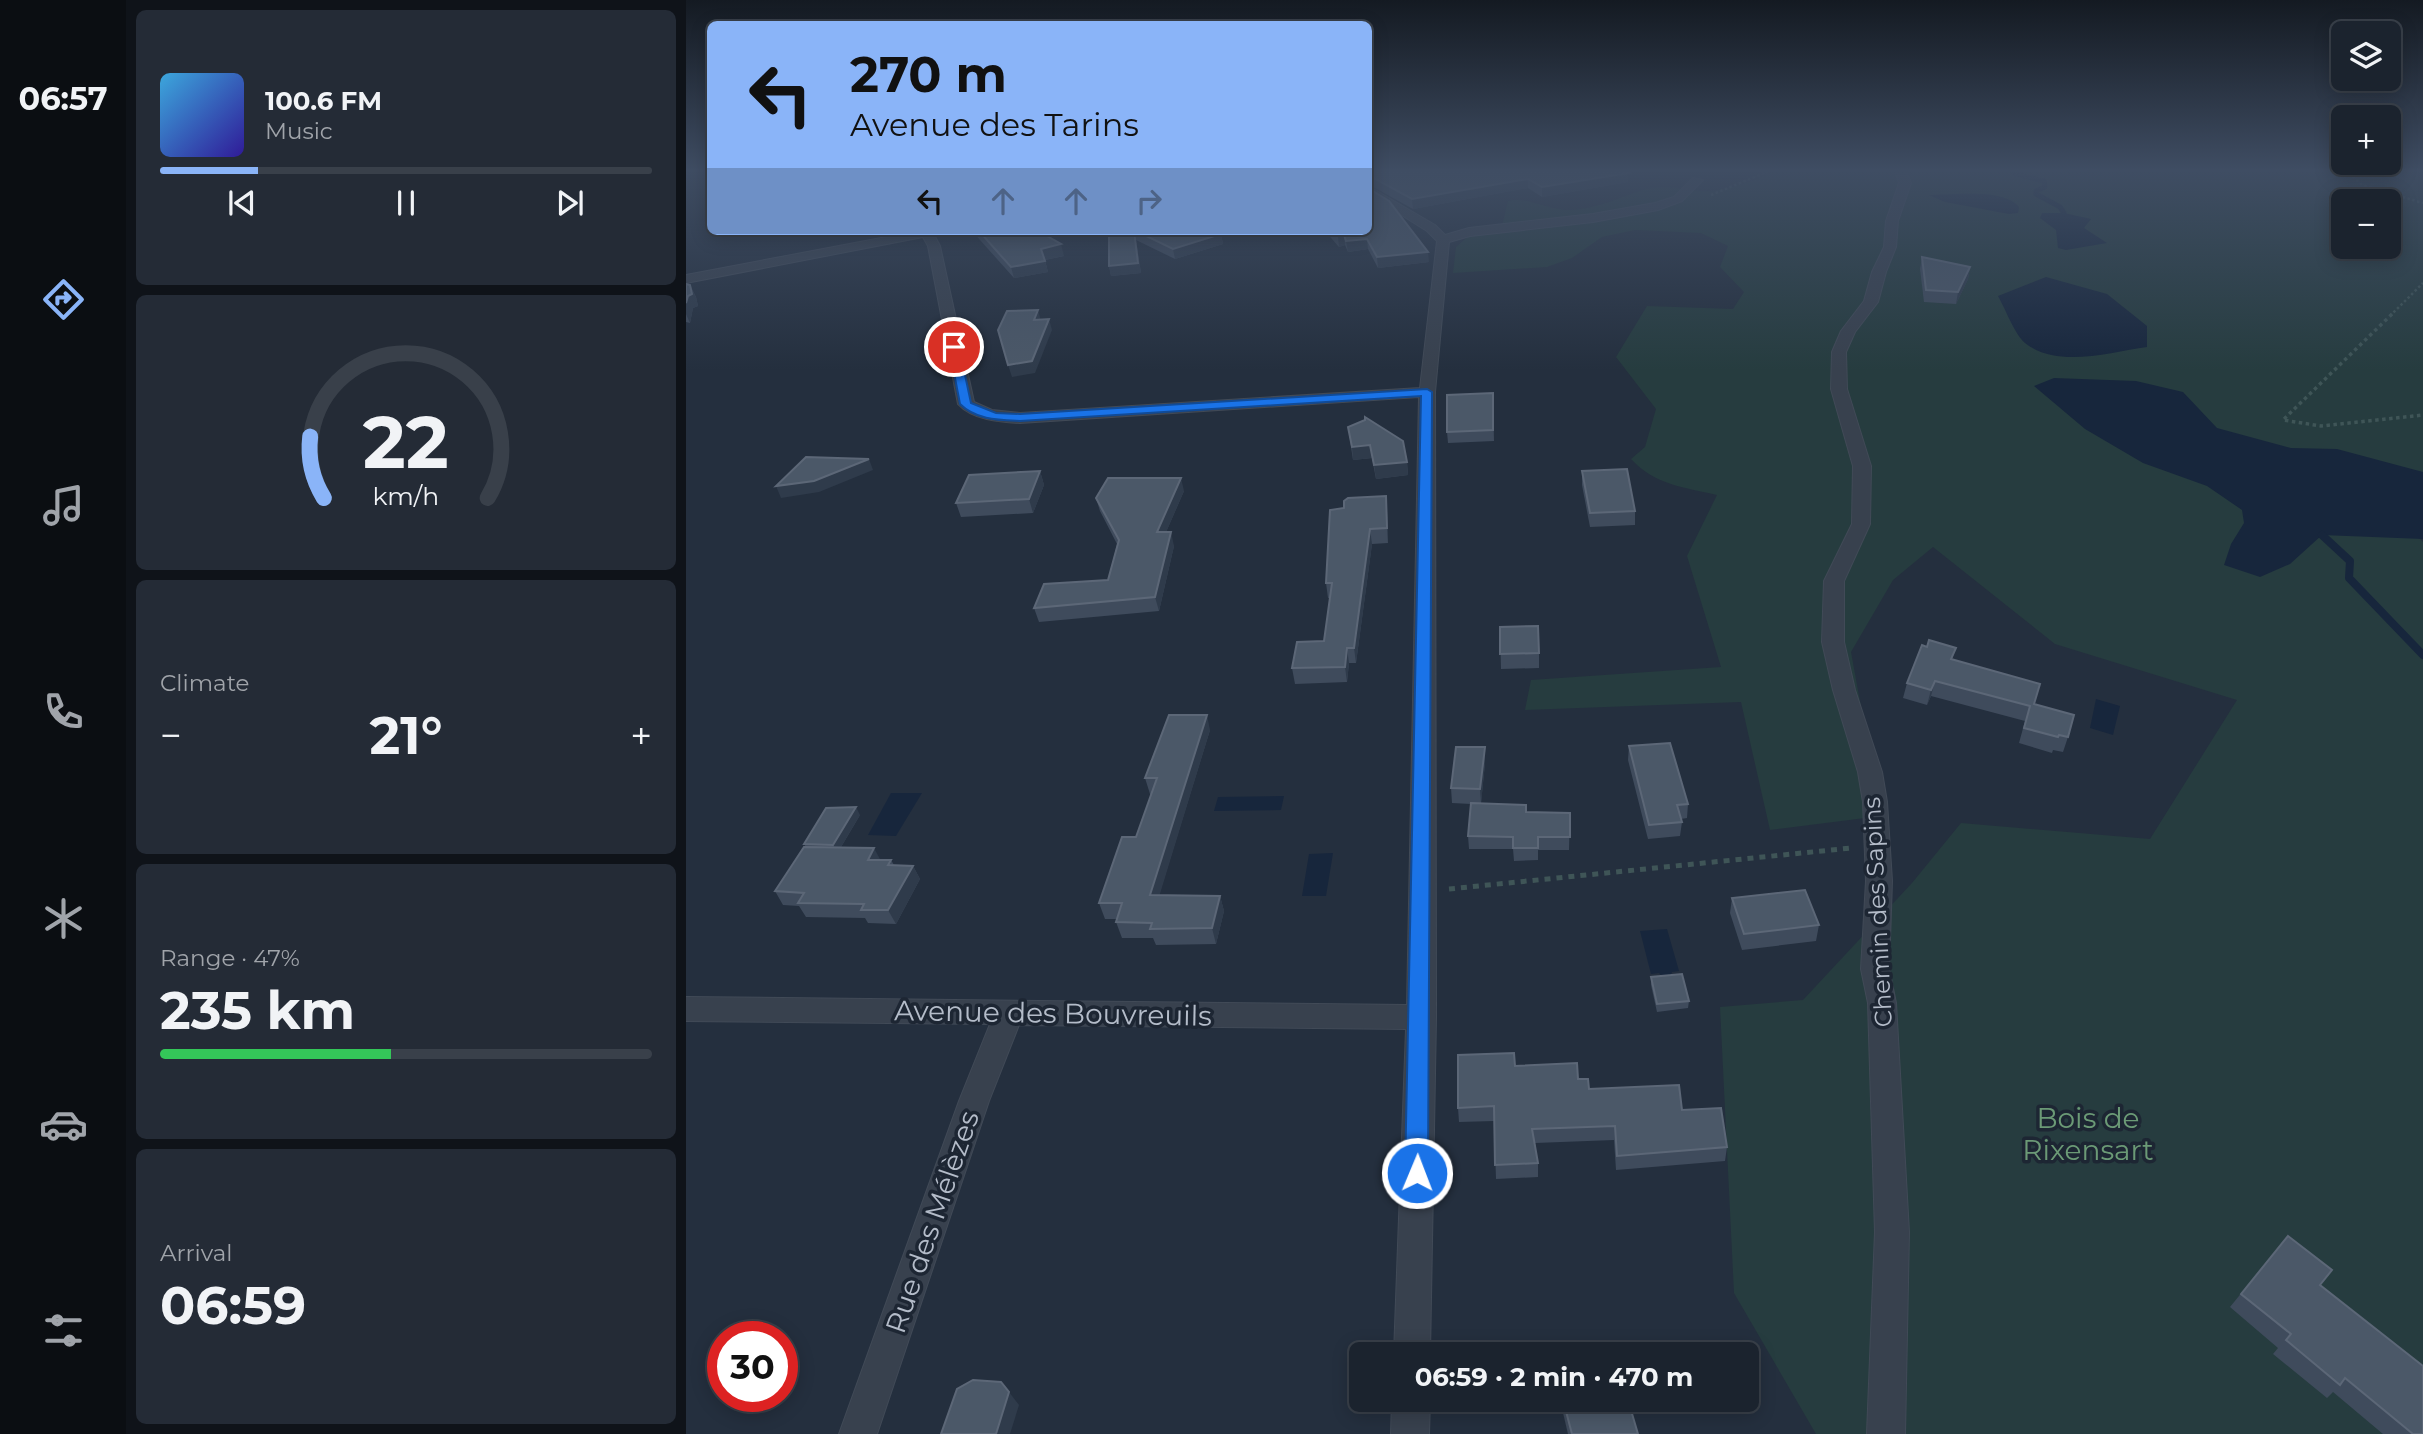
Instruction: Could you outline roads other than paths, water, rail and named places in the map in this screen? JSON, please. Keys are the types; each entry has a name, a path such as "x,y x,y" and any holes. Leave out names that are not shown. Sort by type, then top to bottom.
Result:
{"street":[{"path":"686,279 906,236"},
{"path":"928,236 934,246 966,404 978,412 995,417 1020,418 1427,392"},
{"path":"1439,236 1443,240"},
{"path":"1443,240 1456,236"},
{"name":"Chemin des Sapins","path":"1886,1434 1892,1232 1882,1003 1875,969 1879,881 1875,802 1870,772 1844,690 1833,642 1834,581 1861,524 1862,489 1862,466 1839,389 1839,352 1848,331 1871,302 1879,272 1890,247 1891,236"},
{"path":"1412,1342 1421,1017 1420,892 1427,392 1443,240"},
{"name":"Avenue des Bouvreuils","path":"686,1009 1421,1017"},
{"name":"Rue des Mélèzes","path":"858,1434 974,1101 1010,1012"},
{"path":"1410,1434 1411,1412"}],"water":[{"path":"2057,236 2096,236 2107,243 2066,250 2058,248"},
{"path":"2046,277 2107,294 2147,326 2147,347 2101,355 2068,357 2038,351 2025,343 1998,296"},
{"path":"2054,378 2136,381 2183,392 2217,428 2291,448 2337,449 2423,472 2423,539 2322,535 2290,564 2260,577 2224,565 2231,544 2244,523 2242,510 2207,486 2143,463 2085,429 2034,386"},
{"path":"2096,699 2120,706 2113,735 2090,728"},
{"path":"891,793 922,793 896,836 868,835"},
{"path":"1284,796 1281,810 1214,811 1218,797"},
{"path":"1333,853 1326,896 1302,896 1309,854"},
{"path":"1667,929 1679,971 1672,972 1670,978 1664,979 1659,973 1651,974 1640,931"}],"waterway":[{"path":"2322,535 2350,561 2349,578 2423,655"}],"park label":[{"name":"Bois de Rixensart","path":"2088,1134"}]}
